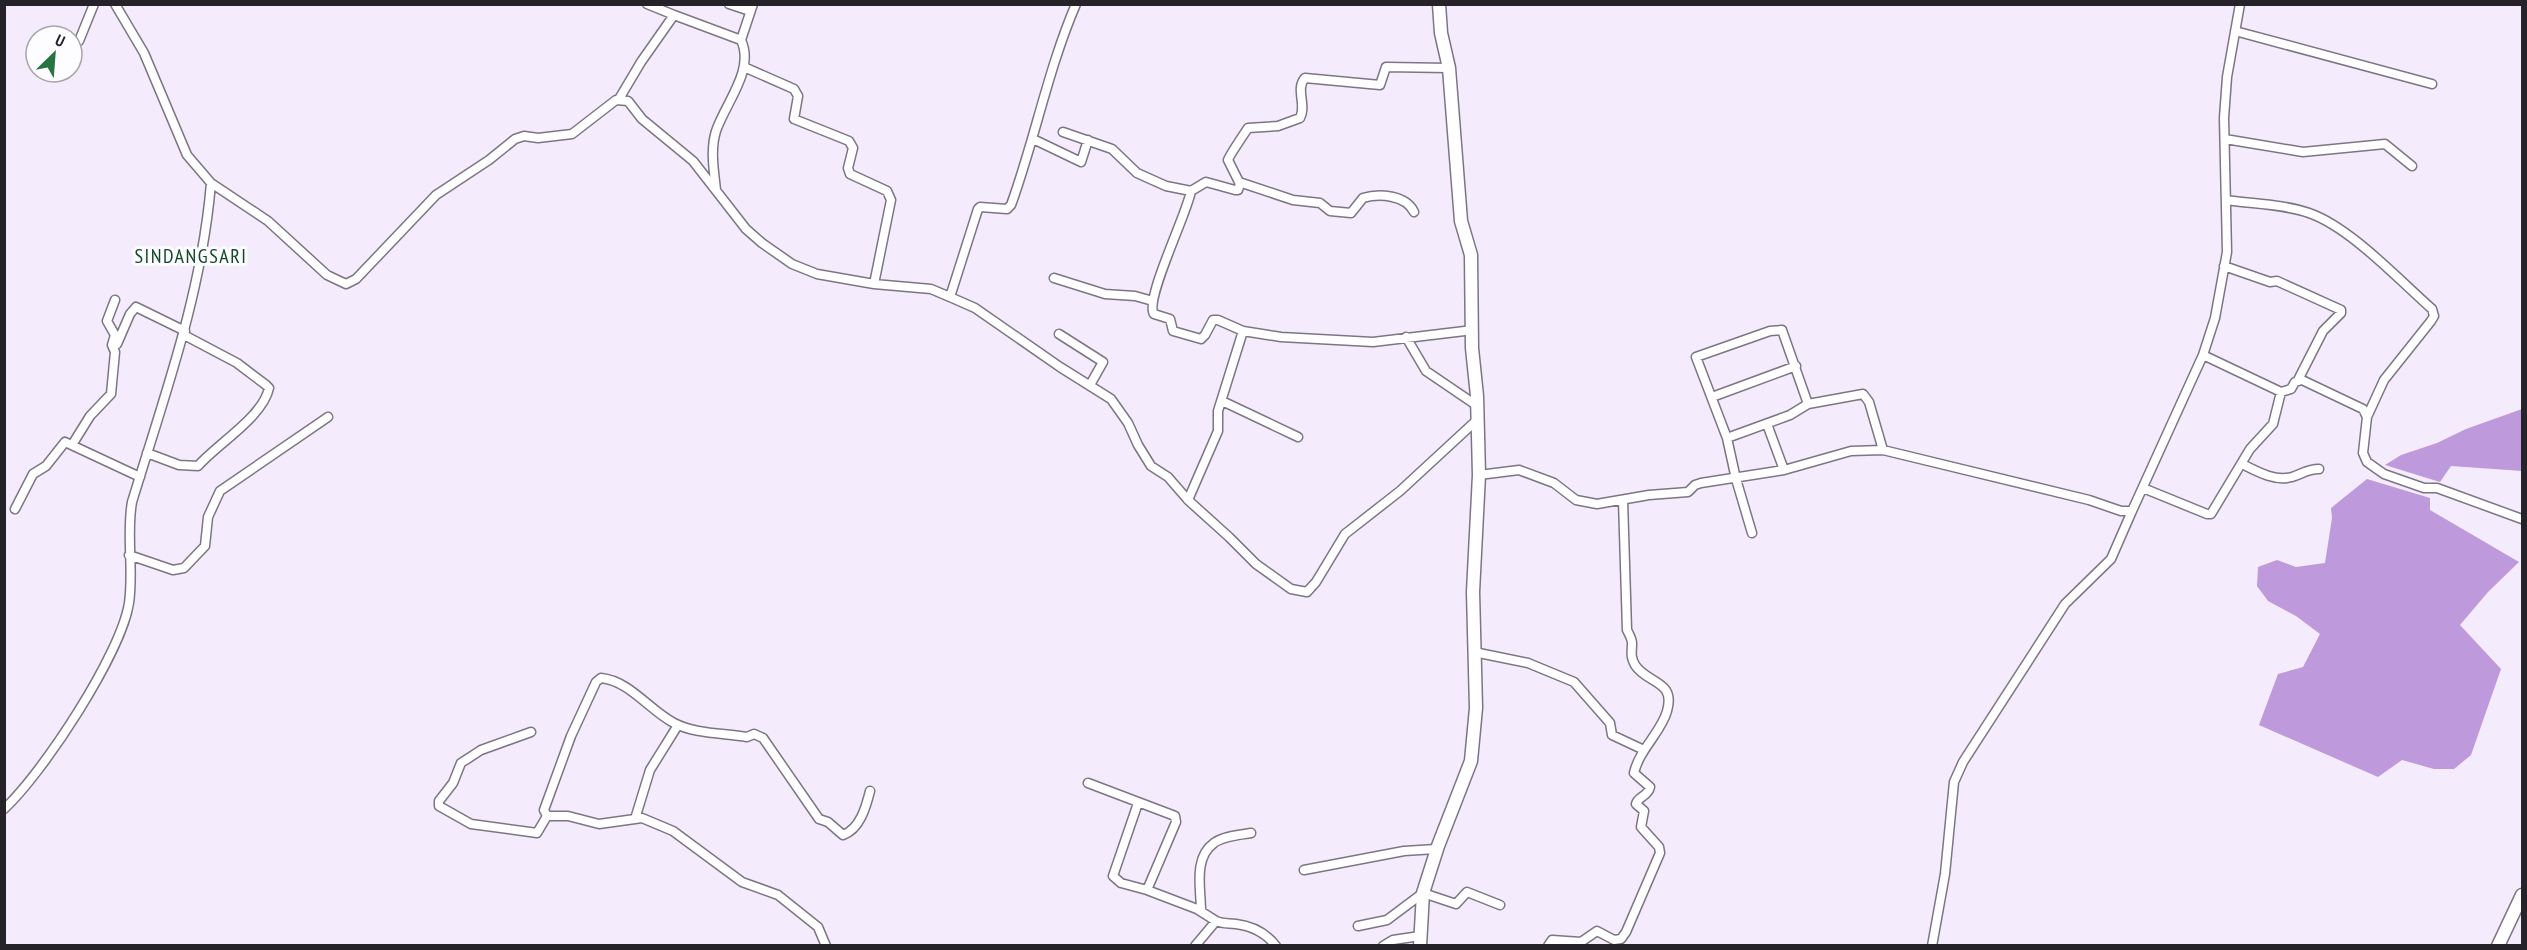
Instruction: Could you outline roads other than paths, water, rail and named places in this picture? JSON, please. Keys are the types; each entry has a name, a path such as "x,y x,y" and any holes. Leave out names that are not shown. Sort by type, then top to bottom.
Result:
{"street":[{"path":"84,29 94,4"},
{"path":"115,4 144,53 187,155 212,183 268,221 327,275 346,284 356,279 436,195 489,160 515,139 524,136 538,138 572,134 609,104 619,99 640,62 674,15"},
{"path":"647,4 741,40"},
{"path":"716,190 713,163 716,131 744,67 744,48 741,40 752,8 729,4"},
{"path":"950,297 978,209 980,207 1007,209 1011,205 1033,139 1053,63 1076,4"},
{"path":"1383,945 1393,940 1420,941 1423,893 1438,846 1471,761 1476,708 1473,592 1479,475 1478,419 1472,348 1471,255 1461,221 1449,68 1441,33 1439,4"},
{"path":"1932,945 1945,874 1954,782 1963,762 2066,604 2111,559 2203,355 2215,318 2227,252 2224,139 2227,78 2240,4"},
{"path":"2235,31 2432,84"},
{"path":"744,67 794,89 798,96 794,119 849,141 853,148 848,168 850,174 886,191 891,201 874,284"},
{"path":"1449,68 1386,67 1380,85 1305,78 1301,83 1303,112 1300,118 1278,126 1248,128 1239,146 1230,155 1228,160 1240,187 1235,190 1206,182 1191,191 1153,301 1153,313 1170,319 1171,330 1201,339 1212,320 1218,320 1243,331 1288,338 1373,342 1473,330"},
{"path":"619,99 628,101 642,119 686,153 746,229 792,264 817,274 874,284 931,289 950,297 975,308 1111,399 1128,423 1151,466 1168,477 1188,500 1256,564 1291,589 1307,592 1316,582 1345,534 1400,491 1478,419"},
{"path":"1063,132 1112,148 1137,173 1166,186 1191,191"},
{"path":"1033,139 1082,162 1088,140"},
{"path":"2224,139 2304,152 2385,144 2412,166"},
{"path":"1239,182 1293,200 1320,203 1334,212 1351,213 1363,198 1382,196 1403,201 1414,212"},
{"path":"4,809 37,773 111,652 124,626 129,601 128,523 184,333 207,231 212,183"},
{"path":"2227,200 2303,211 2321,219 2353,239 2432,309 2434,316 2431,321 2386,377 2367,417 2364,456 2367,462 2384,474 2424,488 2437,488 2523,519"},
{"path":"2203,355 2281,392 2291,389 2298,380 2321,333 2340,315 2341,310 2277,281 2270,282 2224,266"},
{"path":"1054,278 1105,294 1135,296 1153,301"},
{"path":"115,300 107,323 115,333 112,345 115,350"},
{"path":"72,445 90,416 111,394 115,350 134,308 237,363 269,388 268,393 250,418 198,466 179,465 147,453"},
{"path":"1752,532 1726,438 1696,357 1779,329 1785,333 1808,404"},
{"path":"1188,500 1218,431 1218,411 1243,331"},
{"path":"1059,334 1103,362 1090,384"},
{"path":"1406,337 1426,371 1476,405"},
{"path":"1712,397 1796,366"},
{"path":"2298,380 2363,409 2367,417"},
{"path":"2143,488 2210,515 2250,449 2273,424 2281,392"},
{"path":"1726,438 1790,415 1808,404 1863,394 1869,402 1883,450"},
{"path":"1222,401 1298,436"},
{"path":"129,555 173,570 184,568 205,546 208,517 220,491 328,417"},
{"path":"1767,424 1784,470"},
{"path":"15,509 34,473 46,466 64,442 140,477"},
{"path":"1479,475 1519,470 1557,484 1570,496 1584,503 1597,504 1649,495 1688,492 1695,485 1784,470 1851,451 1883,450 2089,500 2121,511 2132,511"},
{"path":"2242,464 2278,478 2290,477 2307,469 2319,469"},
{"path":"1548,945 1552,940 1584,941 1597,931 1617,941 1626,932 1660,852 1659,847 1641,828 1644,811 1636,804 1650,789 1634,773 1644,750 1667,712 1668,699 1664,687 1638,669 1630,656 1632,644 1628,630 1623,500"},
{"path":"1474,652 1513,659 1564,676 1581,689 1610,723 1612,735 1644,750"},
{"path":"547,816 544,810 571,736 599,679 618,682 661,716 678,725 747,736 754,734 765,739 819,819 826,821 843,835 848,833 864,813 870,791"},
{"path":"635,819 650,770 678,725"},
{"path":"531,732 481,750 461,763 453,783 438,804 441,808 471,824 534,834 538,832 547,816"},
{"path":"1088,783 1173,814 1176,819 1147,890"},
{"path":"1138,803 1113,876 1121,883 1147,890 1201,911 1223,924 1249,926 1264,934 1276,945"},
{"path":"547,816 568,816 599,824 645,819 673,831 742,882 778,895 818,927 826,945"},
{"path":"1201,911 1200,866 1203,858 1215,842 1251,833"},
{"path":"1304,870 1404,851 1436,849 1438,846"},
{"path":"1423,893 1456,904 1467,892 1500,904"},
{"path":"1358,926 1387,920 1423,893"},
{"path":"2498,945 2523,895"},
{"path":"1195,945 1216,921"}],"district":[{"name":"SINDANGSARI","path":"191,256"}]}
